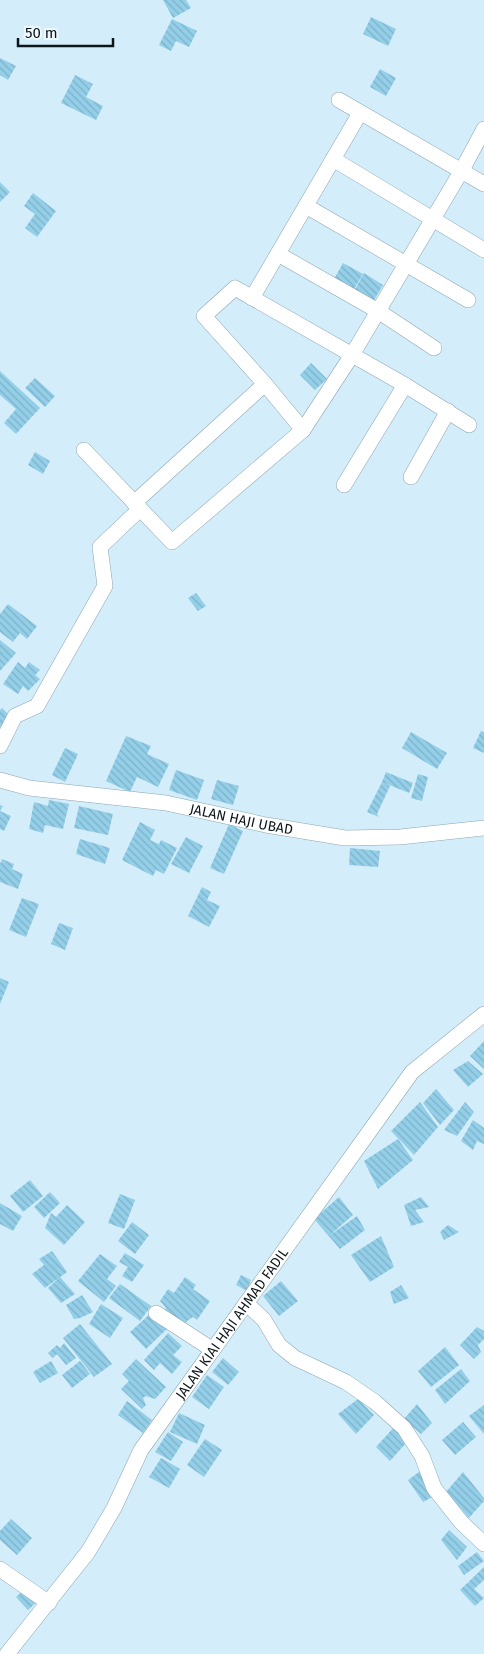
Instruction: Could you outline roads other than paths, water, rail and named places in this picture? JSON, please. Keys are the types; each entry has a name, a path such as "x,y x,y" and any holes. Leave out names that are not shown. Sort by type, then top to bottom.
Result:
{"street":[{"path":"339,100 484,184"},
{"path":"252,298 360,113"},
{"path":"84,450 172,542 303,430 352,355 462,170 484,128"},
{"path":"333,159 484,250"},
{"path":"306,206 468,300"},
{"path":"278,254 378,311 434,348"},
{"path":"303,430 204,316 235,288 405,385 469,425"},
{"path":"0,746 16,716 37,706 105,586 100,547 137,506 265,384"},
{"path":"344,485 405,385"},
{"path":"411,477 448,411"},
{"name":"JALAN HAJI UBAD","path":"0,780 29,788 166,803 266,825 345,838 400,836 484,828"},
{"name":"JALAN KIAI HAJI AHMAD FADIL","path":"7,1654 88,1552 114,1508 141,1450 412,1072 484,1014"},
{"path":"246,1303 264,1320 279,1345 295,1358 346,1382 375,1402 404,1428 422,1456 434,1488 461,1522 484,1544"},
{"path":"156,1313 213,1350"},
{"path":"0,1569 49,1603"}]}
